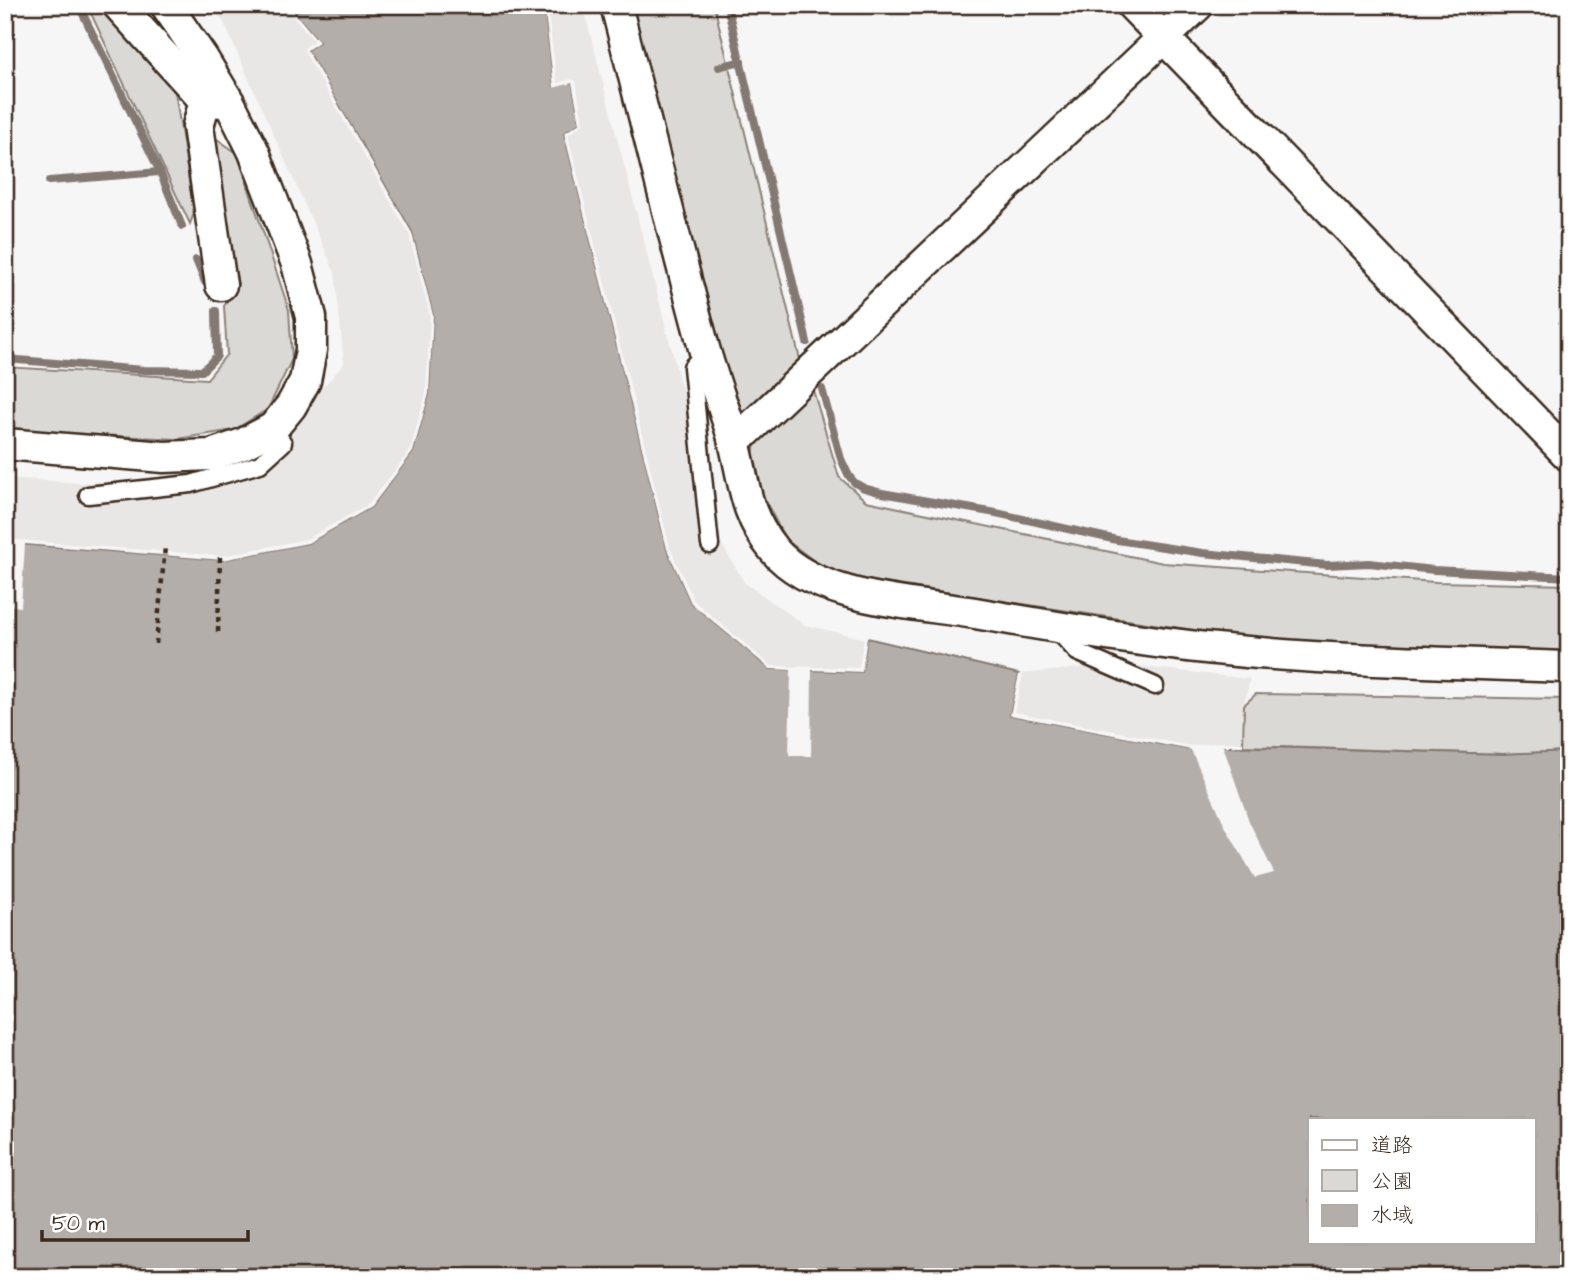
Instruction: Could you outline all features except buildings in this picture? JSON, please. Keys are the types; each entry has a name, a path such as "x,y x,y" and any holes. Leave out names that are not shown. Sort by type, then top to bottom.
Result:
{"street":[{"path":"5,444 164,457 211,454 243,444 274,428 291,406 304,381 311,350 311,317 292,252 254,152 217,102 118,5"},
{"path":"166,5 203,59 217,102"},
{"path":"616,5 705,352 733,439 744,496 758,526 776,552 800,572 823,584 856,594 1054,627 1233,650 1343,659 1569,667"},
{"path":"1132,5 1569,456"},
{"path":"733,439 747,431 1198,5"},
{"path":"217,102 198,126 222,285"}],"lane":[{"path":"705,352 692,367 710,545"},
{"path":"88,495 191,484 260,464 283,443 274,428"},
{"path":"1054,627 1077,652 1155,686"}],"path":[{"path":"156,644 165,547"},
{"path":"218,632 220,555"}],"shaded area":[{"path":"211,5 583,5 722,545 745,583 805,625 1019,674 1120,664 1250,679 1244,705 1243,746 1313,910 5,681 5,478 81,483 190,477 261,454 344,364 335,273 224,23"}],"green space":[{"path":"87,5 100,5 174,85 194,213 190,224"},
{"path":"629,5 714,5 801,364 748,416 737,409"},
{"path":"207,132 237,153 289,310 292,359 268,409 234,430 177,439 5,430 5,367 207,379 227,354 224,306 238,284"},
{"path":"813,390 839,477 866,501 1163,563 1436,582 1569,585 1569,655 1272,642 833,575 785,539 750,470 756,439"},
{"path":"1256,694 1569,699 1569,751 1503,754 1243,746 1244,705"}],"water":[{"path":"288,5 544,5 554,87 572,82 580,123 564,133 667,549 691,603 770,669 862,672 867,638 1019,674 1010,715 1191,750 1223,746 1503,754 1569,751 1569,1277 5,1277 5,543 223,560 308,543 371,507 413,452 429,394 433,315 412,232 307,50 319,42"}],"pier":[{"path":"284,5 288,5 319,42 307,50 412,233 433,315 429,394 413,452 371,507 308,543 223,560 25,544 21,607 5,605 5,539 222,556 307,539 369,504 410,451 426,393 430,315 409,234 304,51 305,47 314,41"},
{"path":"544,5 547,5 557,83 572,79 576,81 583,123 568,135 670,548 694,601 771,666 859,668 864,638 867,638 862,672 812,670 811,756 789,756 791,670 770,669 691,603 667,549 564,133 580,123 572,83 554,88"},
{"path":"1019,674 1023,675 1014,712 1191,746 1222,742 1243,743 1243,746 1223,746 1249,821 1274,873 1255,878 1226,828 1191,750 1010,715"}],"waterway":[{"path":"727,5 807,342"},
{"path":"83,14 160,172 182,226"},
{"path":"719,67 741,61"},
{"path":"49,181 160,172"},
{"path":"196,260 205,282"},
{"path":"5,359 144,370 202,371 217,356 216,311"},
{"path":"822,389 841,459 849,476 864,488 882,493 996,513 1117,540 1203,553 1327,565 1369,563 1434,570 1569,577"}]}
